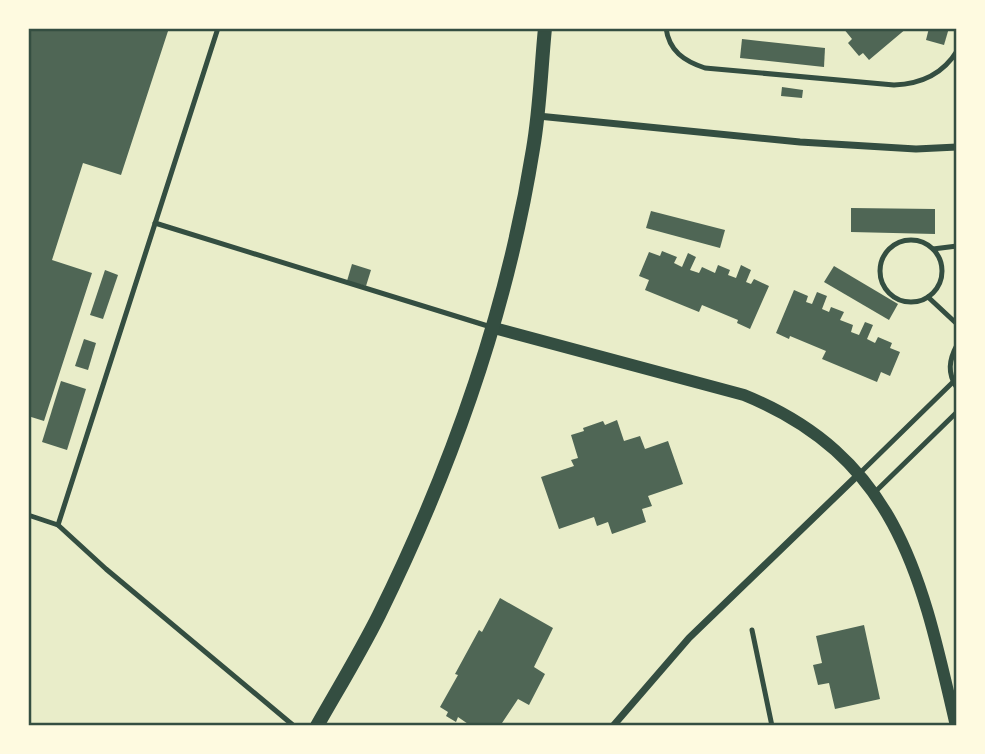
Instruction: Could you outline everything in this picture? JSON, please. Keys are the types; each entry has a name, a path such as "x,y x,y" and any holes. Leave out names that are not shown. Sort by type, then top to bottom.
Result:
{"main road":[{"path":"317,726 379,616 465,418 494,328 522,211 538,116 545,28"}],"street":[{"path":"538,116 814,143 916,149 957,147"},
{"path":"494,328 699,382 755,400 794,419 819,437 860,473 904,543 921,587 956,726"},
{"path":"614,726 689,638 860,473"}],"lane":[{"path":"58,526 218,28"},
{"path":"666,28 668,42 676,52 705,68 894,85 913,83 935,74 957,51"},
{"path":"155,223 494,328"},
{"path":"903,241 924,242 939,257 943,270 941,281 928,297 918,302 907,302 888,292 880,272 886,253 893,246 903,241"},
{"path":"933,249 957,246"},
{"path":"928,297 957,324"},
{"path":"860,473 955,385 949,370 950,358 957,345"},
{"path":"874,493 957,412"},
{"path":"28,516 58,526 294,726"},
{"path":"752,630 772,726"}],"building":[{"path":"28,28 169,28 121,175 83,163 52,260 92,273 44,421 28,416"},
{"path":"843,28 907,28 869,60 863,53 859,56 848,43 852,39"},
{"path":"929,28 949,28 944,45 926,40"},
{"path":"742,39 825,48 824,67 740,58"},
{"path":"782,87 803,90 802,98 781,96"},
{"path":"851,208 935,209 935,234 851,232"},
{"path":"651,211 725,230 720,248 646,228"},
{"path":"662,251 677,257 674,263 682,267 688,253 696,257 690,270 699,273 702,267 715,273 718,265 730,270 728,275 736,278 741,265 751,270 746,282 751,284 754,279 769,286 750,329 737,323 738,320 702,305 699,312 645,290 649,280 639,276 649,252 660,256"},
{"path":"352,264 371,270 366,286 347,281"},
{"path":"834,266 898,304 889,320 824,282"},
{"path":"105,270 118,275 103,319 90,315"},
{"path":"794,290 808,296 806,302 812,304 817,292 827,296 822,309 829,312 831,307 844,312 840,320 853,325 851,332 859,335 865,322 873,325 867,339 875,343 878,337 892,343 890,348 900,352 890,376 881,372 877,382 822,359 826,351 776,333"},
{"path":"84,339 96,343 88,370 75,366"},
{"path":"61,381 86,389 67,450 42,442"},
{"path":"617,420 624,441 640,436 645,449 668,441 683,484 648,496 652,506 642,509 646,522 612,534 608,522 597,526 594,517 559,529 541,477 574,466 571,460 578,458 571,435 603,421 605,425"},
{"path":"500,598 553,628 534,667 545,674 529,705 518,699 500,726 471,726 458,717 456,722 446,716 448,712 440,707 479,630 482,632"},
{"path":"864,625 880,699 835,709 829,683 818,685 813,665 822,663 816,636"}]}
